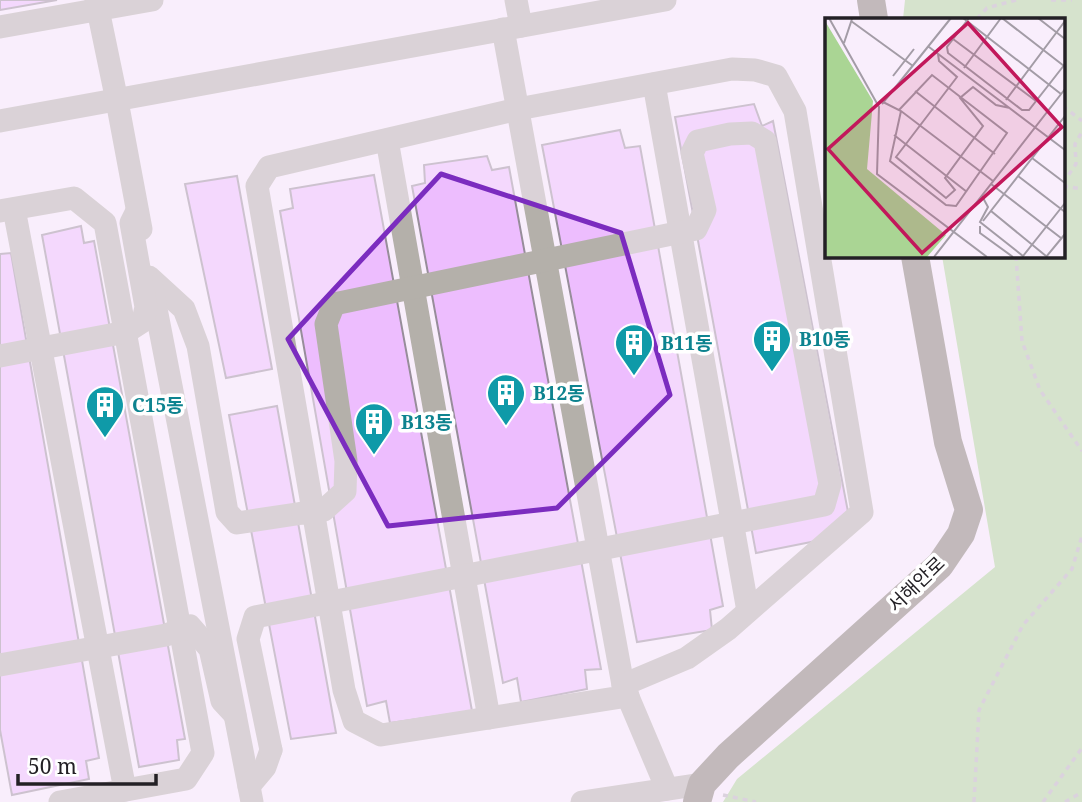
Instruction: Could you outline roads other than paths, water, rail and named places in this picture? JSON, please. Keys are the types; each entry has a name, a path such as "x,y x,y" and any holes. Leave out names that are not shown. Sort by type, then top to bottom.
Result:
{"main road":[{"path":"871,0 874,18"},
{"name":"서해안로","path":"700,792 727,756 940,565 961,534 969,510 948,442 915,257"}],"street":[{"path":"0,27 97,5 152,0"},
{"path":"516,0 512,27 518,109 625,690 667,789"},
{"path":"0,121 512,27 604,5 665,0"},
{"path":"97,5 250,794"},
{"path":"732,69 755,70 776,76 795,111 862,512 728,629 687,658 625,690 489,718 381,735 354,721 342,677 257,186 269,167 518,109 654,84 732,69"},
{"path":"654,84 748,611"},
{"path":"149,277 184,309 198,346 227,512 237,523 314,512 345,491 346,461 326,324 334,304 695,229 705,210 692,153 698,141 730,134 752,133 765,141 830,484 824,505 255,617 248,639 271,750 250,794"},
{"path":"387,140 489,718"},
{"path":"60,802 186,779 203,752 105,223 74,198 7,210 125,790"},
{"path":"0,356 126,332 143,321 146,307 131,223 137,211"},
{"path":"0,665 166,635 190,626 210,649 222,701 235,715"},
{"path":"582,802 667,789 700,792"}],"place":[{"name":"B10동","path":"772,373"},
{"name":"B11동","path":"634,377"},
{"name":"B12동","path":"506,427"},
{"name":"C15동","path":"105,439"},
{"name":"B13동","path":"374,456"}]}
